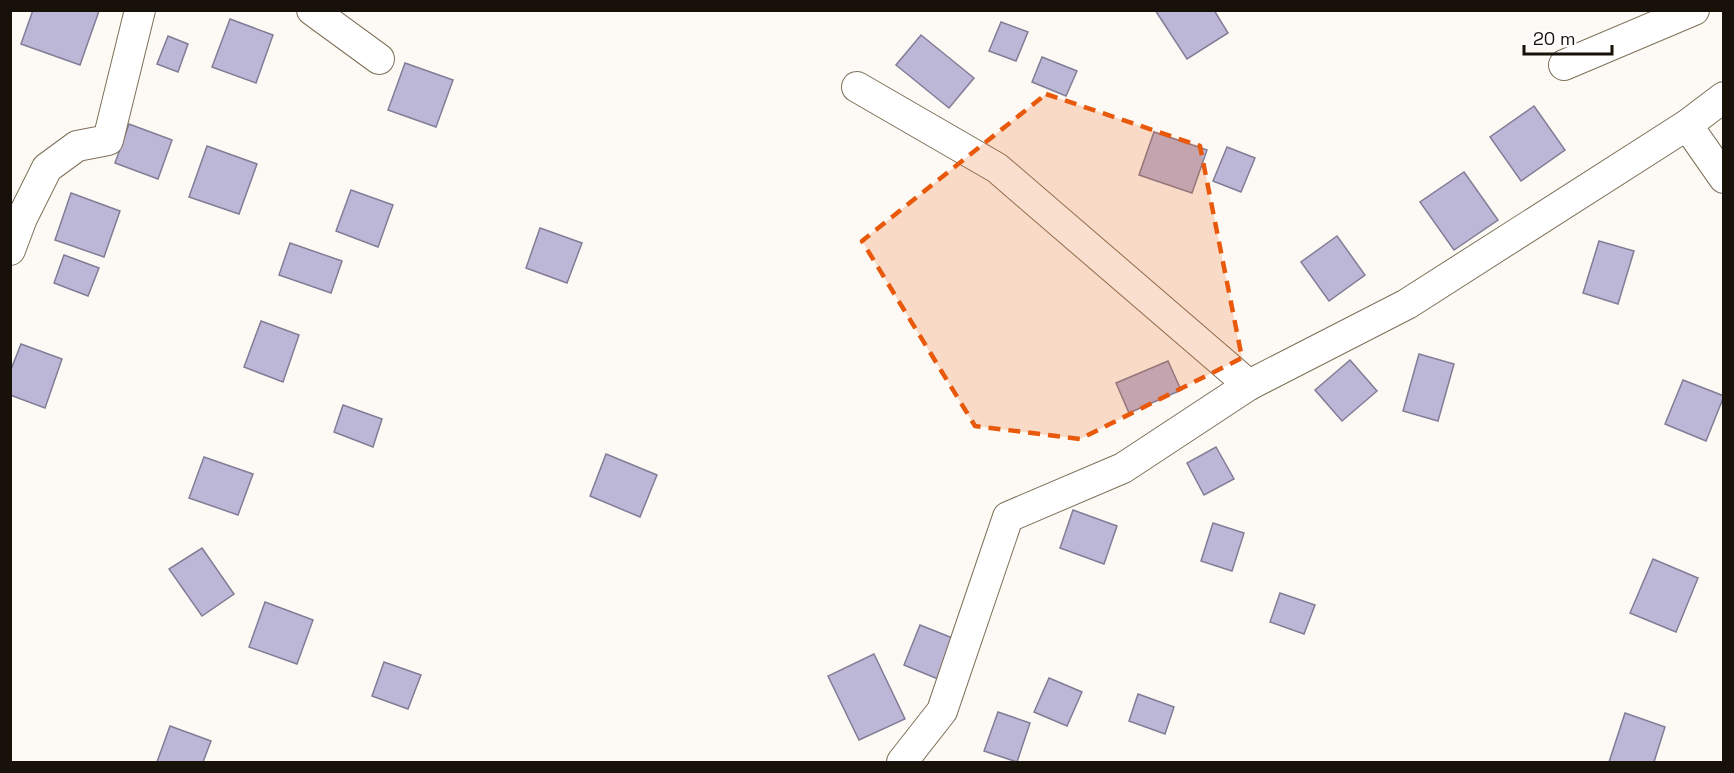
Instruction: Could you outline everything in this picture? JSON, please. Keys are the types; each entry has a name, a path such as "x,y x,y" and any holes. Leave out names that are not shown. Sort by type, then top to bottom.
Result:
{"street":[{"path":"10,250 22,218 47,168 77,146 108,140 140,10"},
{"path":"312,10 379,58"},
{"path":"1564,65 1694,10"},
{"path":"857,87 997,168 1249,385"},
{"path":"902,762 942,711 1008,517 1122,468 1249,385 1407,304 1687,124 1724,97"},
{"path":"1687,124 1724,178"}],"highlighted area":[{"path":"1046,94 1200,146 1242,358 1080,439 975,426 862,241"}],"building":[{"path":"33,10 99,11 80,65 21,44"},
{"path":"1155,10 1214,10 1228,33 1187,59"},
{"path":"230,19 273,35 256,83 212,67"},
{"path":"1001,22 1028,32 1016,61 989,51"},
{"path":"921,35 974,78 949,108 896,65"},
{"path":"168,36 188,44 178,72 157,64"},
{"path":"1042,57 1077,71 1066,96 1032,82"},
{"path":"405,63 453,80 436,127 388,110"},
{"path":"1534,106 1565,150 1521,181 1490,137"},
{"path":"129,124 172,140 158,179 115,163"},
{"path":"1154,132 1207,150 1192,193 1139,175"},
{"path":"207,146 257,164 239,214 189,197"},
{"path":"1227,147 1255,158 1241,192 1213,181"},
{"path":"1464,172 1498,220 1454,250 1420,202"},
{"path":"351,190 393,205 378,247 336,231"},
{"path":"71,193 120,211 104,257 55,240"},
{"path":"540,228 582,243 567,283 526,268"},
{"path":"1337,236 1365,275 1329,301 1301,262"},
{"path":"1599,241 1634,251 1618,304 1583,293"},
{"path":"290,243 342,261 331,293 279,275"},
{"path":"64,255 99,268 88,296 54,283"},
{"path":"261,321 299,335 283,382 244,367"},
{"path":"21,344 62,359 45,408 10,395 10,372"},
{"path":"1419,354 1454,364 1438,421 1403,411"},
{"path":"1350,360 1377,391 1342,421 1315,390"},
{"path":"1168,361 1181,390 1129,413 1116,383"},
{"path":"1683,380 1724,396 1706,441 1665,424"},
{"path":"343,405 382,419 373,447 334,432"},
{"path":"1216,447 1234,479 1204,495 1187,463"},
{"path":"606,454 657,475 640,517 590,496"},
{"path":"204,457 253,474 238,515 189,498"},
{"path":"1073,510 1117,526 1104,564 1060,548"},
{"path":"1213,523 1244,533 1232,571 1201,561"},
{"path":"202,548 234,594 202,616 169,569"},
{"path":"1653,559 1698,578 1676,632 1630,613"},
{"path":"1280,593 1315,605 1304,634 1270,622"},
{"path":"265,602 313,620 297,664 249,647"},
{"path":"920,625 955,639 938,679 904,665"},
{"path":"874,654 905,719 859,740 828,676"},
{"path":"384,662 421,675 408,709 372,696"},
{"path":"1049,678 1082,692 1067,726 1034,712"},
{"path":"1138,694 1174,707 1165,734 1129,721"},
{"path":"998,712 1030,723 1017,762 984,751"},
{"path":"1625,713 1665,727 1654,762 1609,762"},
{"path":"170,726 211,741 203,762 157,762"}]}
